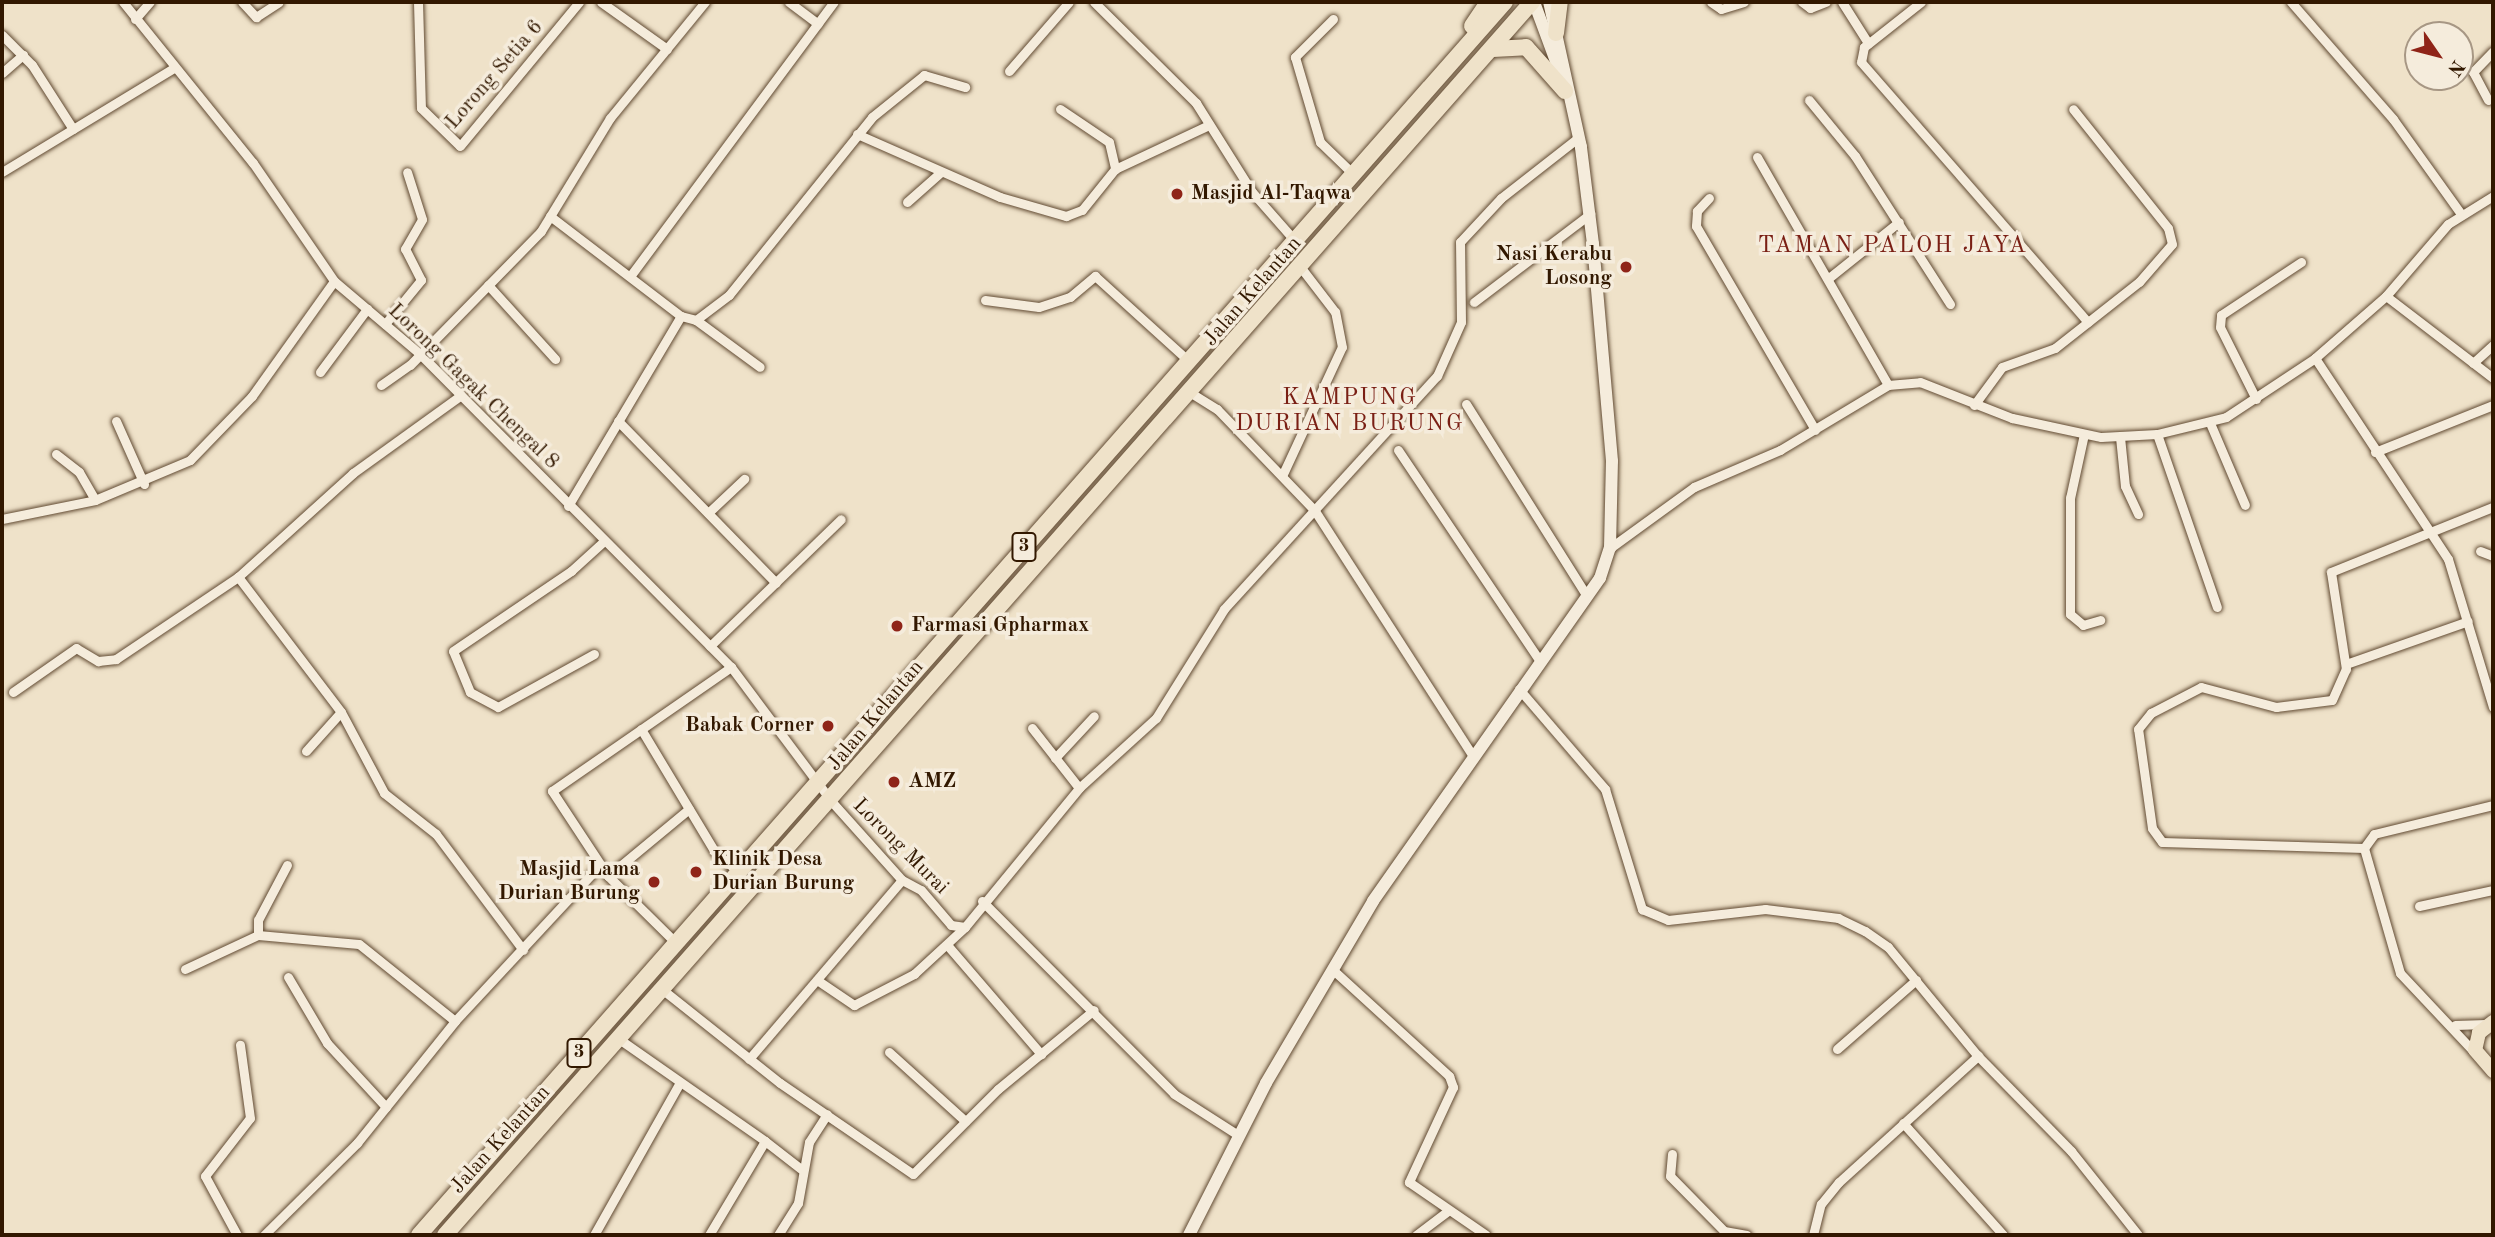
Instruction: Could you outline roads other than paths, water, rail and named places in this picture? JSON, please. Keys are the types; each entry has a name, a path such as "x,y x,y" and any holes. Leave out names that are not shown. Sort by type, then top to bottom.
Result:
{"highway":[{"path":"1437,77 1488,2"},
{"name":"Jalan Kelantan","path":"419,1235 1505,2"},
{"name":"Jalan Kelantan","path":"445,1235 832,802 1296,276 1533,2"},
{"path":"1556,33 1560,2"},
{"path":"1493,49 1526,47 1565,91"},
{"path":"1249,294 1260,298 1296,276"}],"main road":[{"path":"2492,1022 2476,1041 2478,1058 2492,1071"}],"street":[{"name":"Lorong Gagak Chengal 8","path":"123,2 141,11 174,68 253,163 334,281 420,354 568,506 731,667 817,782"},
{"path":"242,2 256,17 279,2"},
{"name":"Lorong Setia 6","path":"418,2 421,108 460,146 579,2"},
{"path":"601,2 667,49"},
{"path":"381,385 420,354 488,285 550,216 610,118 705,2"},
{"path":"789,2 818,24"},
{"path":"631,275 835,2"},
{"path":"1009,71 1069,2"},
{"path":"1094,2 1196,103 1209,125 1295,241"},
{"path":"1533,2 1560,70"},
{"path":"1189,1235 1238,1136 1332,969 1471,753 1587,596 1610,548 1612,461 1590,214 1578,137 1560,70 1549,2"},
{"path":"1711,2 1721,9 1744,2"},
{"path":"1802,2 1810,8 1826,2"},
{"path":"1842,2 1868,43"},
{"path":"1921,2 1868,43 1861,62 2088,322"},
{"path":"2291,2 2393,120 2461,214"},
{"path":"1333,19 1295,57 1320,142 1352,173"},
{"path":"2,35 23,55 73,129"},
{"path":"2488,100 2473,72 2493,51"},
{"path":"2,73 23,55"},
{"path":"2,172 174,68"},
{"path":"696,320 729,295 857,134 919,77 965,87"},
{"path":"1809,100 1899,222 1950,304"},
{"path":"1060,109 1108,142 1115,169"},
{"path":"1974,405 2002,368 2055,348 2165,258 2173,237 2073,109"},
{"path":"857,134 941,172 1066,216 1082,210 1115,169 1209,125"},
{"path":"817,980 855,1005 914,974 948,946 965,927 982,901 1079,788 1156,718 1224,609 1437,376 1461,322 1460,242 1501,198 1578,137"},
{"path":"1757,158 1830,277 1888,385"},
{"path":"385,324 421,281 405,249 422,219 407,172"},
{"path":"906,202 941,172"},
{"path":"1610,548 1694,487 1815,430 1888,385 1920,382 1974,405 2084,434 2120,437 2157,434 2210,423 2256,399 2315,358 2386,296 2461,214 2493,196"},
{"path":"1709,198 1697,212 1696,226 1815,430"},
{"path":"1474,302 1590,214"},
{"path":"550,216 631,275 681,316 696,320 760,367"},
{"path":"1830,277 1899,222"},
{"path":"2256,399 2220,327 2221,315 2301,262"},
{"path":"985,300 1039,307 1070,297 1095,276 1190,362"},
{"path":"1282,476 1342,346 1335,312 1296,276"},
{"path":"2,519 95,500 145,484 211,443 334,281"},
{"path":"488,285 555,359"},
{"path":"2386,296 2493,378"},
{"path":"320,372 367,309"},
{"path":"568,506 681,316"},
{"path":"2473,363 2493,345"},
{"path":"2315,358 2448,559 2490,679 2493,707"},
{"path":"1191,393 1217,409 1315,511 1471,753"},
{"path":"13,692 76,648 98,661 116,659 238,576 353,473 461,396"},
{"path":"1466,404 1587,596"},
{"path":"2375,452 2493,405"},
{"path":"116,421 145,484"},
{"path":"618,421 776,583"},
{"path":"2210,423 2245,505"},
{"path":"2084,434 2070,498 2070,614 2084,625 2100,620"},
{"path":"2157,434 2217,607"},
{"path":"2120,437 2125,486 2138,514"},
{"path":"1398,450 1540,661"},
{"path":"55,454 79,472 95,500"},
{"path":"708,513 744,479"},
{"path":"2364,848 2162,842 2152,828 2136,734 2151,713 2201,687 2276,707 2332,700 2346,664 2331,572 2493,507"},
{"path":"710,646 841,519"},
{"path":"594,654 498,706 470,692 453,651 571,571 604,541"},
{"path":"2480,551 2493,556"},
{"path":"238,576 341,712 384,793 436,834 523,950"},
{"path":"2346,664 2468,621"},
{"path":"676,943 608,876 552,791 731,667"},
{"path":"1519,689 1598,777 1616,813 1634,897 1654,919 1750,908 1838,918 1888,947 1979,1056 2071,1151 2138,1235"},
{"path":"306,751 341,712"},
{"path":"1055,758 1094,716"},
{"path":"1032,727 1079,788"},
{"path":"641,729 715,852 738,872"},
{"name":"Lorong Murai","path":"817,782 902,880 921,890 951,925 965,927"},
{"path":"2364,848 2374,834 2493,805"},
{"path":"608,876 689,809"},
{"path":"2364,848 2400,973 2419,1000 2450,1024 2478,1058"},
{"path":"258,935 258,920 287,865"},
{"path":"264,1235 303,1202 386,1107 455,1021 600,865"},
{"path":"749,1059 902,880"},
{"path":"2419,906 2493,890"},
{"path":"982,901 1094,1010 1174,1094 1238,1136"},
{"path":"185,969 258,935 359,944 455,1021"},
{"path":"948,946 1041,1054"},
{"path":"1332,969 1449,1076 1453,1087 1409,1182 1486,1235"},
{"path":"288,977 327,1043 386,1107"},
{"path":"1836,1049 1916,980"},
{"path":"663,990 749,1059 912,1174 965,1121 1094,1010"},
{"path":"2450,1024 2492,1022"},
{"path":"619,1039 801,1169"},
{"path":"237,1235 205,1176 250,1118 240,1045"},
{"path":"889,1052 965,1121"},
{"path":"1813,1235 1821,1204 1839,1181 1979,1056"},
{"path":"594,1235 679,1084"},
{"path":"778,1235 800,1195 801,1169 827,1114"},
{"path":"1903,1123 2003,1235"},
{"path":"709,1235 765,1141"},
{"path":"1672,1154 1670,1176 1724,1231 1748,1235"},
{"path":"1416,1235 1448,1211"}],"place":[{"name":"Masjid Al-Taqwa","path":"1177,194"},
{"name":"Nasi Kerabu Losong","path":"1626,267"},
{"name":"Farmasi Gpharmax","path":"897,626"},
{"name":"Babak Corner","path":"828,726"},
{"name":"AMZ","path":"894,782"},
{"name":"Klinik Desa Durian Burung","path":"696,872"},
{"name":"Masjid Lama Durian Burung","path":"654,882"}],"district":[{"name":"TAMAN PALOH JAYA","path":"1893,246"},
{"name":"KAMPUNG DURIAN BURUNG","path":"1350,411"}]}
